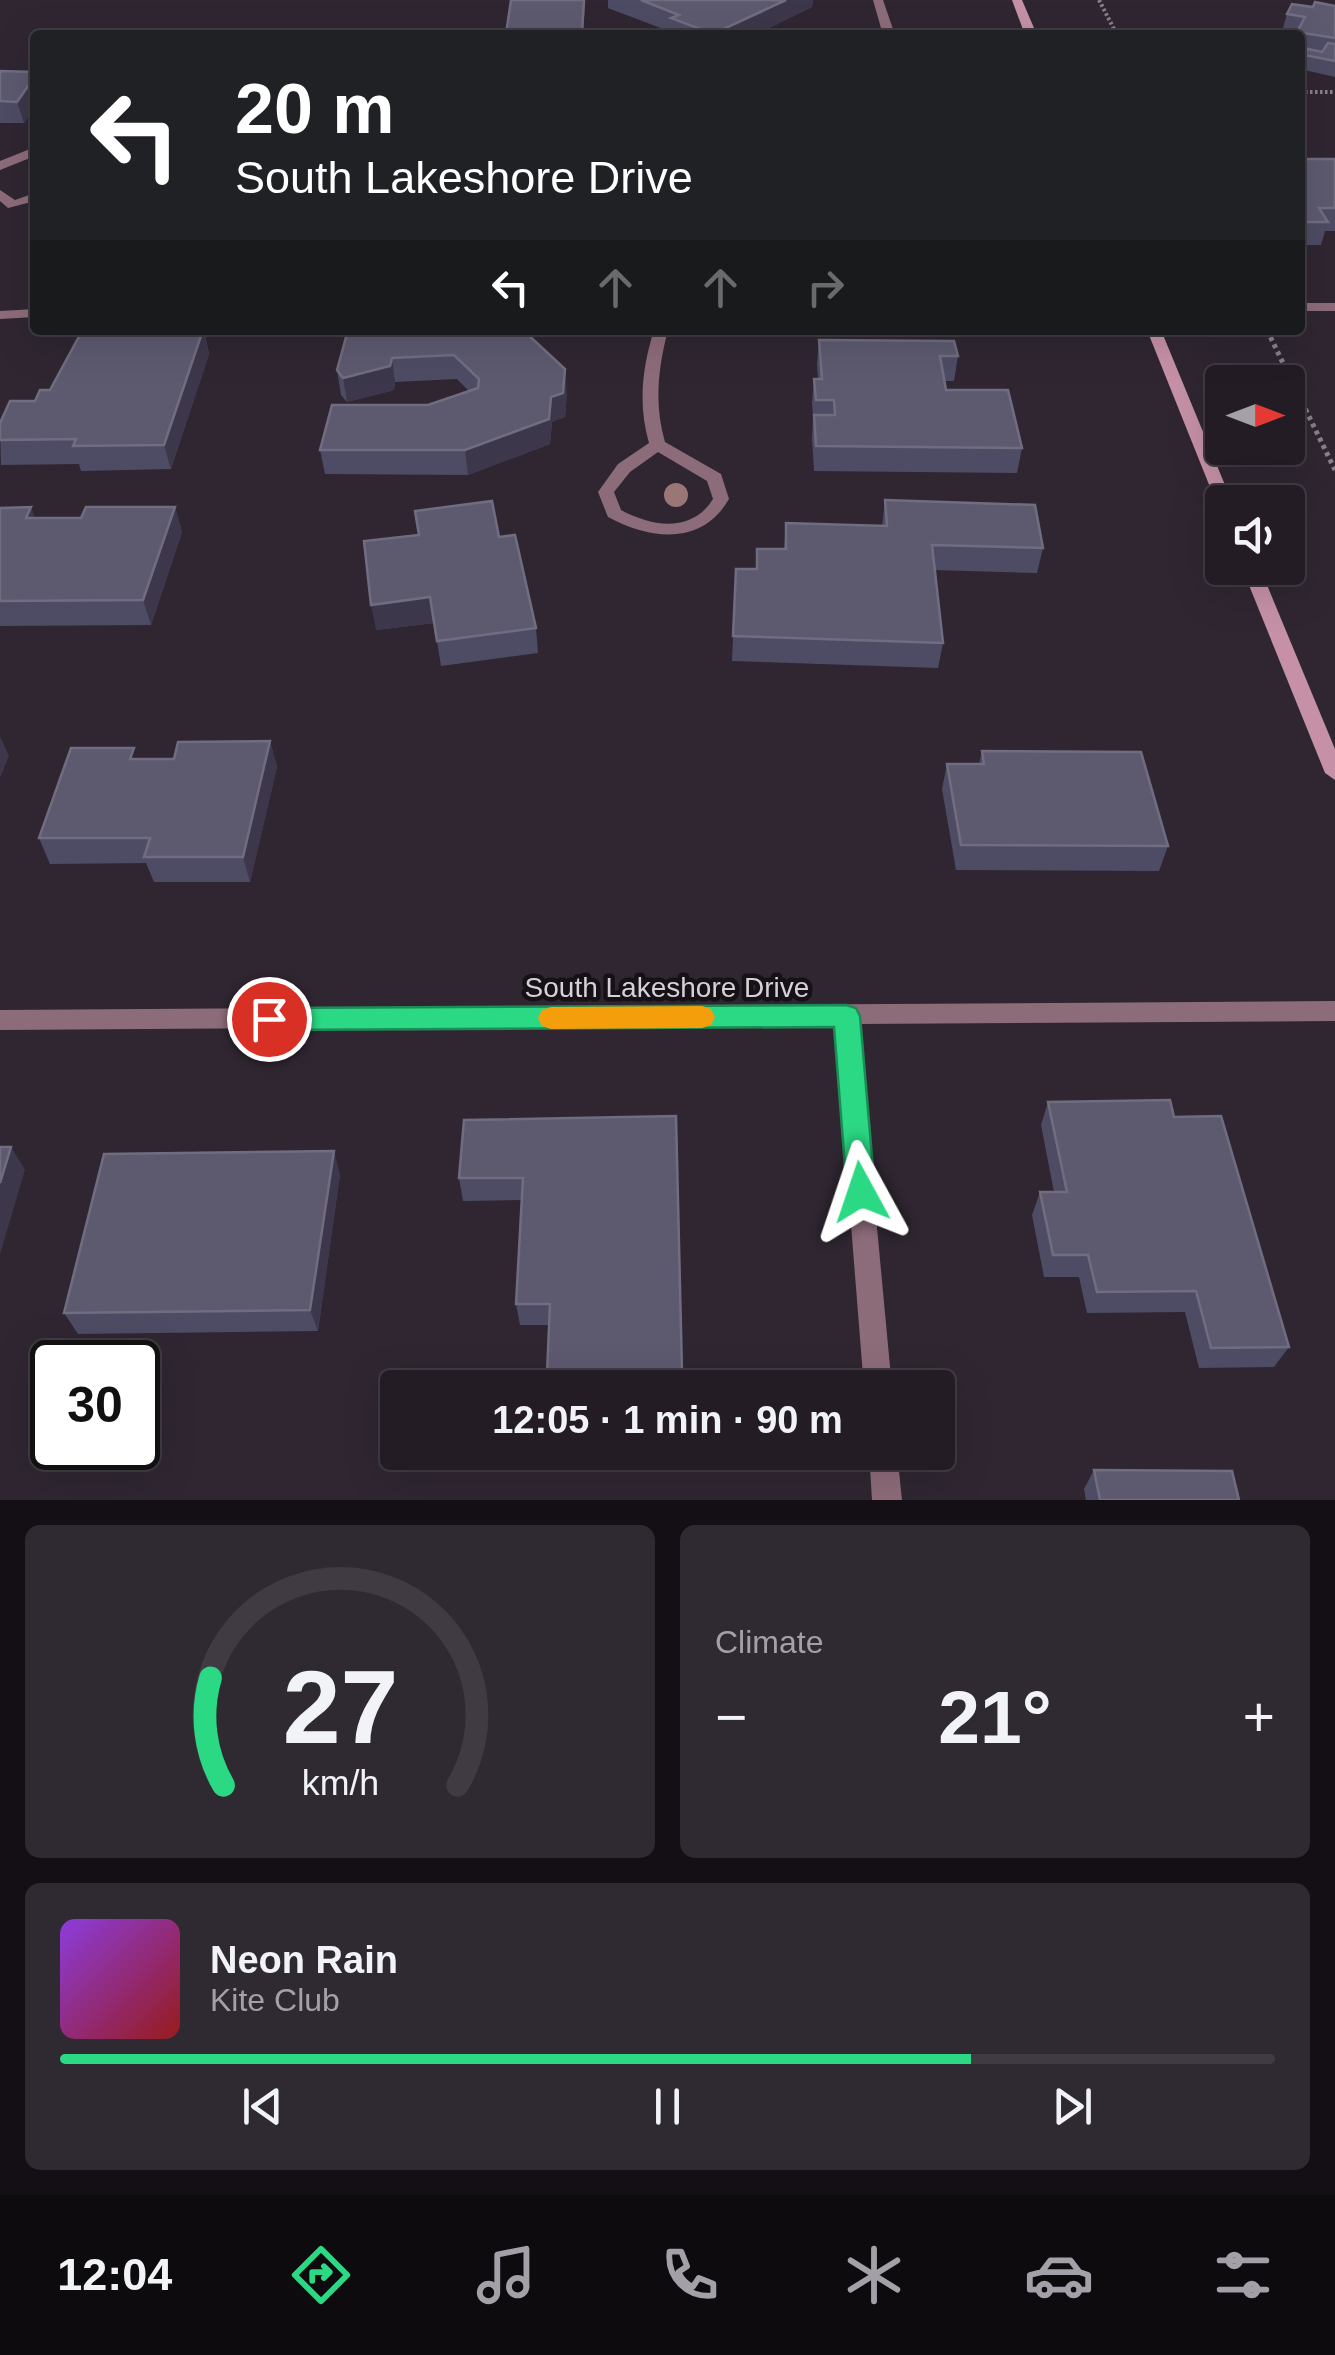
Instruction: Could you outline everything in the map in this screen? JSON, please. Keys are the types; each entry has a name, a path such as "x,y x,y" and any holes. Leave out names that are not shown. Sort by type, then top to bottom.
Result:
{"main road":[{"path":"1017,0 1029,30"},
{"path":"1156,335 1217,485"},
{"path":"1258,585 1335,773"}],"street":[{"path":"878,0 887,30"},
{"path":"0,166 30,153"},
{"path":"0,194 13,205"},
{"path":"0,220 13,205 30,199"},
{"path":"1305,307 1335,306"},
{"path":"0,315 30,313"},
{"path":"658,335 650,361 651,425 658,446 715,478 721,499 708,518 688,526 651,529 614,513 606,492 610,481 658,446"},
{"name":"South Lakeshore Drive","path":"0,1020 1335,1012"},
{"path":"846,1016 876,1370"},
{"path":"884,1470 887,1500"}],"path":[{"path":"1099,0 1114,30"},
{"path":"1305,92 1335,92"},
{"path":"1269,335 1335,470"}],"building":[{"path":"511,0 584,0 582,30 507,30"},
{"path":"641,0 786,0 722,30 702,30 671,18 679,15"},
{"path":"1315,2 1335,6 1335,38 1298,30 1305,17 1287,14 1292,4 1313,7"},
{"path":"1328,43 1335,44 1335,61 1305,55 1308,49 1322,52"},
{"path":"0,71 30,72 30,83 17,102 0,101"},
{"path":"1305,159 1335,159 1335,208 1319,208 1328,222 1305,222"},
{"path":"80,335 201,335 164,445 73,446 76,439 0,440 0,423 10,401 35,401 40,390 50,390"},
{"path":"347,335 528,335 565,369 563,393 551,397 549,419 465,450 320,450 332,405 428,405 478,388 479,379 454,355 392,358 390,366 343,378 337,370"},
{"path":"819,340 954,341 958,356 940,356 946,390 1008,390 1022,448 816,446 814,415 835,415 834,400 816,400 814,379 822,379"},
{"path":"885,500 1035,505 1043,548 932,545 943,643 733,636 736,569 757,569 757,549 786,549 786,523 887,526"},
{"path":"492,501 499,537 515,535 536,628 437,641 430,597 371,605 364,541 419,535 415,511"},
{"path":"31,507 26,518 81,518 86,507 175,507 143,600 0,601 0,508"},
{"path":"270,741 243,857 144,857 150,838 39,838 71,748 134,748 130,759 174,759 178,742"},
{"path":"982,751 1141,752 1168,846 961,845 947,764 984,764"},
{"path":"1170,1100 1174,1117 1221,1116 1289,1347 1211,1348 1196,1291 1097,1292 1088,1255 1053,1255 1040,1192 1067,1192 1048,1102"},
{"path":"676,1116 682,1370 547,1370 550,1304 516,1304 523,1178 459,1178 464,1120"},
{"path":"0,1147 11,1147 0,1183"},
{"path":"334,1151 310,1310 64,1313 104,1154"},
{"path":"1094,1470 1232,1471 1239,1500 1100,1500"}],"slow traffic":[{"path":"551,1018 702,1017"}],"route":[{"path":"269,1019 846,1016 861,1192"}]}
